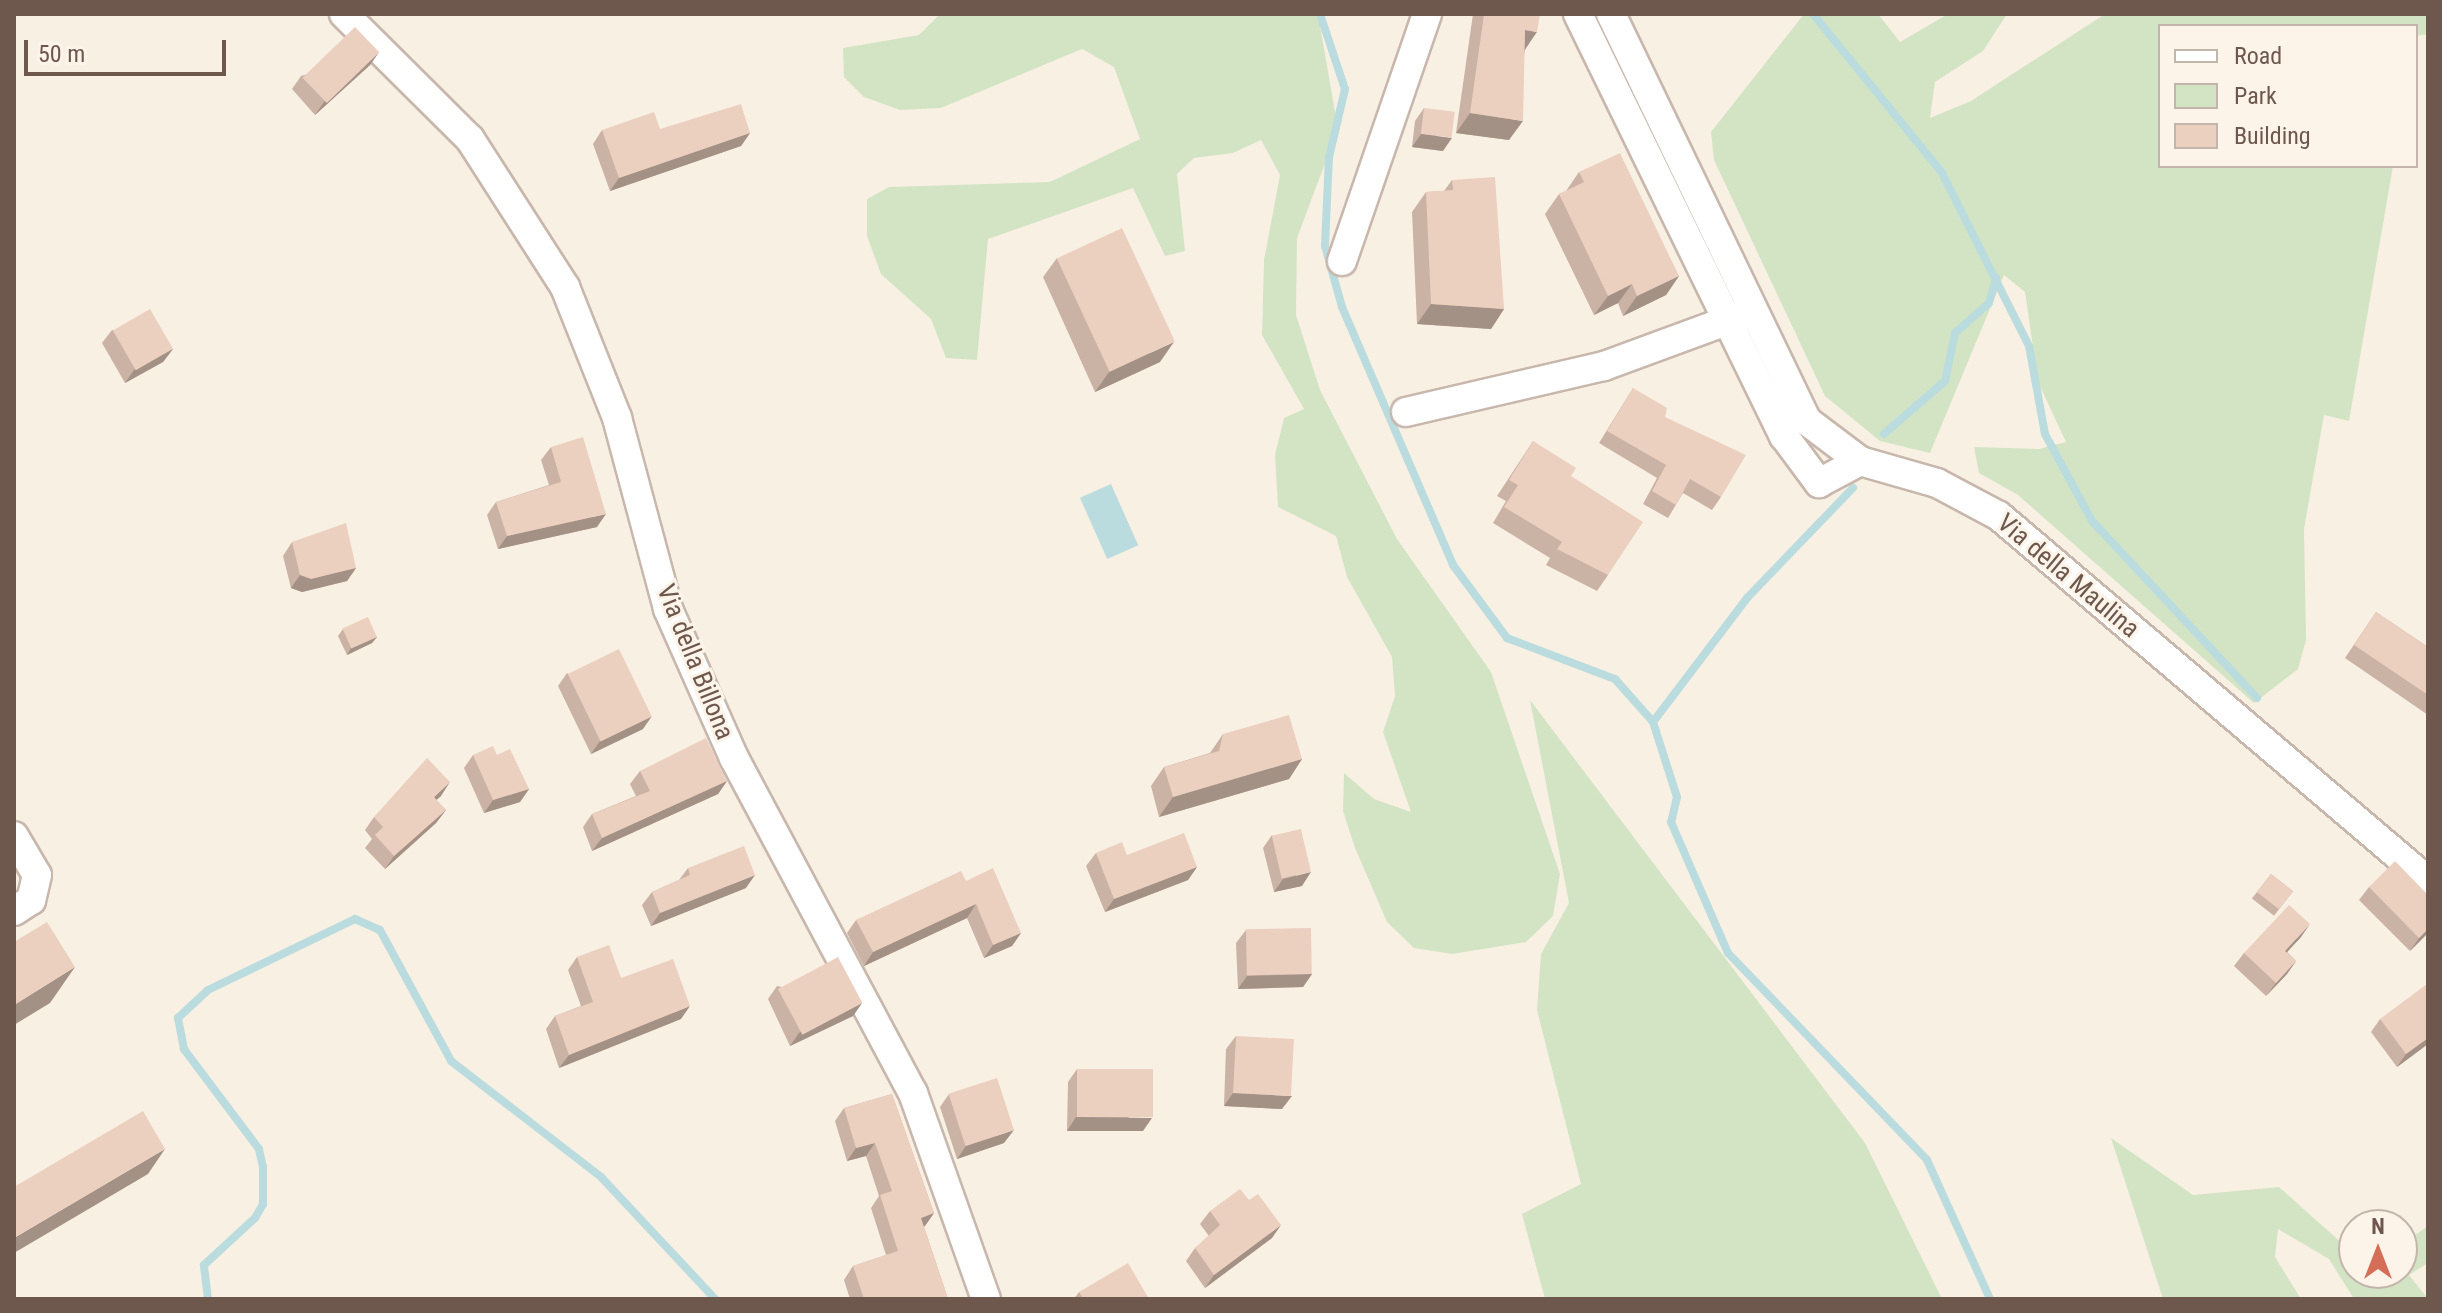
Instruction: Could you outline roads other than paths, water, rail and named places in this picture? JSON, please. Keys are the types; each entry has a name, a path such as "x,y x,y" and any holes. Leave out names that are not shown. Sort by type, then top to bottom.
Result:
{"street":[{"name":"Via della Billona","path":"344,14 470,139 565,287 617,418 668,609 734,758 913,1093 986,1299"},
{"path":"1342,261 1427,14"},
{"path":"1578,14 1725,322 1784,436 1819,483 1860,461"},
{"name":"Via della Maulina","path":"1611,14 1807,421 1860,461 1937,483 1999,516 2428,881"},
{"path":"1406,412 1604,366 1753,312"},
{"path":"14,836 37,875 31,900 14,911"}],"water":[{"path":"1111,484 1138,545 1107,559 1080,498"}],"waterway":[{"path":"1320,14 1345,89 1329,157 1325,246 1342,307 1453,565 1507,638 1615,679 1653,722 1677,797 1671,822 1728,953 1927,1160 1990,1299"},
{"path":"1813,14 1942,173 2029,346 2045,434 2092,521 2257,698"},
{"path":"1884,434 1945,381 1955,333 1989,303 1996,278"},
{"path":"1653,722 1747,598 1853,488"},
{"path":"208,1299 204,1265 255,1218 263,1204 263,1167 259,1149 184,1049 178,1018 208,990 355,919 380,930 451,1061 601,1177 715,1299"}]}
